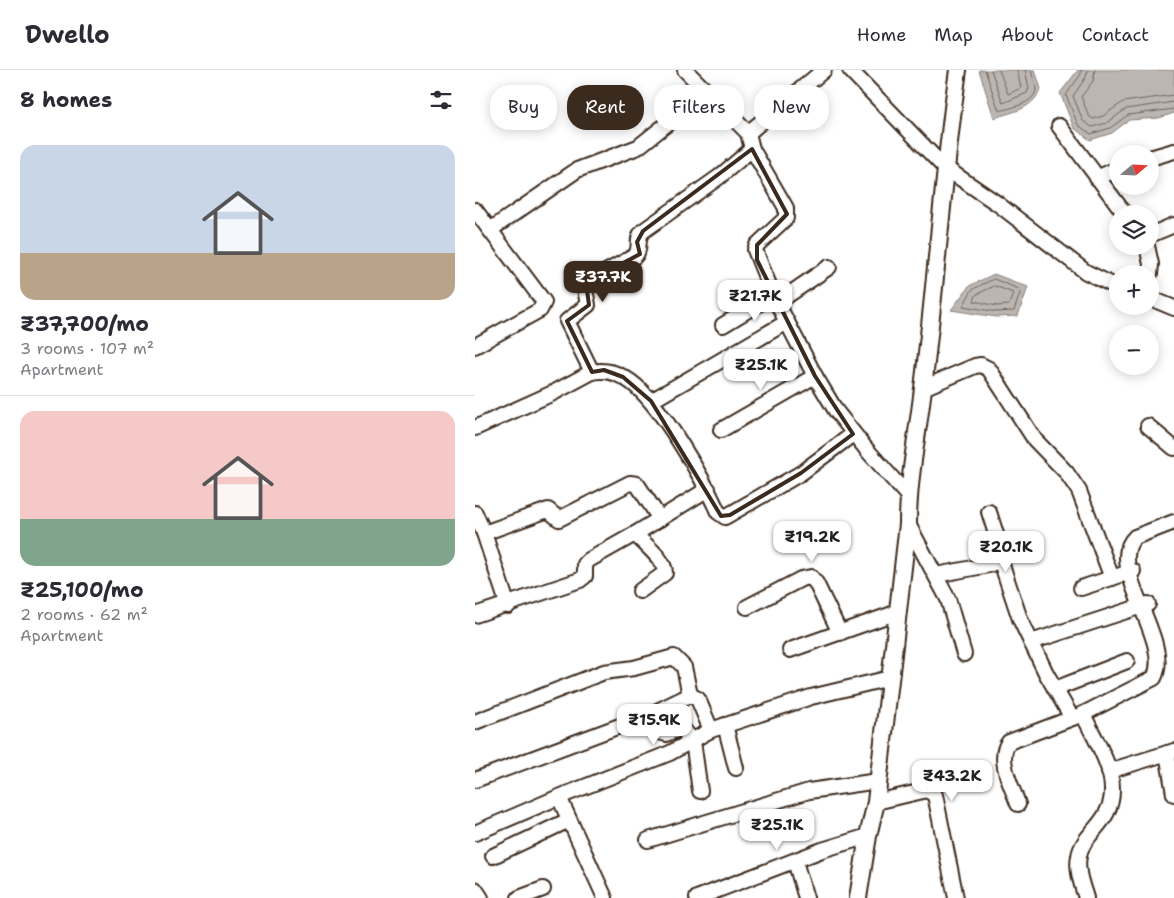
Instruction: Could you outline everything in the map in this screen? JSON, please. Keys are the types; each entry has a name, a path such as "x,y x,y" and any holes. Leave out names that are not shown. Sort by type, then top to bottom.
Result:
{"main road":[{"path":"858,898 868,836 876,802 908,524 908,496 923,388 944,167 957,70"}],"street":[{"path":"685,70 700,85"},
{"path":"748,133 824,70"},
{"path":"850,70 944,167 998,204 1086,272 1109,283"},
{"path":"1059,126 1118,205"},
{"path":"744,129 748,133 752,149 783,201 787,214 784,221 757,245 755,250 776,299 815,376 836,411 853,434 908,496"},
{"path":"490,230 577,170 638,147 659,130"},
{"path":"592,372 567,321 588,305 585,289 586,283 635,256 638,252 638,237 643,231 719,177 752,149"},
{"path":"1159,155 1174,151"},
{"path":"1097,178 1109,173"},
{"path":"475,210 544,302 540,310 475,346"},
{"path":"1159,231 1174,225"},
{"path":"723,325 776,299 829,267"},
{"path":"1159,302 1174,308"},
{"path":"651,401 787,322"},
{"path":"923,388 975,366 981,365 989,369 1035,440 1065,472 1079,491 1112,578"},
{"path":"475,428 553,393 592,372 604,370 619,375 632,383 651,401 708,489 721,516 730,515 801,473 853,434"},
{"path":"721,430 815,376"},
{"path":"1149,426 1174,448"},
{"path":"484,533 548,510 557,519 561,519 630,483 637,484 660,519"},
{"path":"475,615 507,606 580,580 586,574 586,562 708,489"},
{"path":"989,512 1002,553 1001,559 1020,619 1055,689 1077,716 1109,771 1112,787 1109,810 1079,855 1078,868 1086,898"},
{"path":"475,513 484,533 507,606"},
{"path":"1018,804 1004,763 1005,747 1017,738 1077,716 1154,678 1160,673 1167,655 1165,642 1133,571 1129,548 1130,542 1135,537 1174,522"},
{"path":"908,524 952,609 964,654"},
{"path":"635,534 661,562 665,570 665,573 640,591"},
{"path":"935,575 989,564 1001,559"},
{"path":"1081,588 1133,571"},
{"path":"747,607 801,580 811,577 816,582 840,633"},
{"path":"1031,642 1148,604"},
{"path":"790,650 898,612"},
{"path":"475,722 604,672 634,668 674,657 684,666 690,695"},
{"path":"1055,689 1127,661"},
{"path":"475,834 559,797 670,753 711,730 811,697 890,678"},
{"path":"690,695 698,699 711,730"},
{"path":"475,780 649,715 690,695"},
{"path":"649,715 660,732 667,734 682,728 693,741 701,791"},
{"path":"725,725 736,768"},
{"path":"1109,771 1171,752 1174,794"},
{"path":"649,840 809,791 878,781"},
{"path":"876,802 927,790 935,795 956,898"},
{"path":"559,797 605,898"},
{"path":"493,856 569,820"},
{"path":"697,898 868,836"},
{"path":"795,861 806,898"},
{"path":"475,888 481,898"},
{"path":"519,898 543,889"}],"highlighted area":[{"path":"752,149 787,214 757,245 757,260 815,376 853,434 801,473 730,515 721,516 651,401 623,377 604,370 592,372 567,321 589,305 586,283 640,254 637,242 643,231"}],"water":[{"path":"979,70 1035,70 1041,89 1027,106 994,118"},
{"path":"1078,70 1174,70 1174,113 1159,118 1129,120 1112,133 1090,140 1074,128 1060,93"},
{"path":"994,274 1028,287 1018,316 996,317 951,310 969,286"}]}
